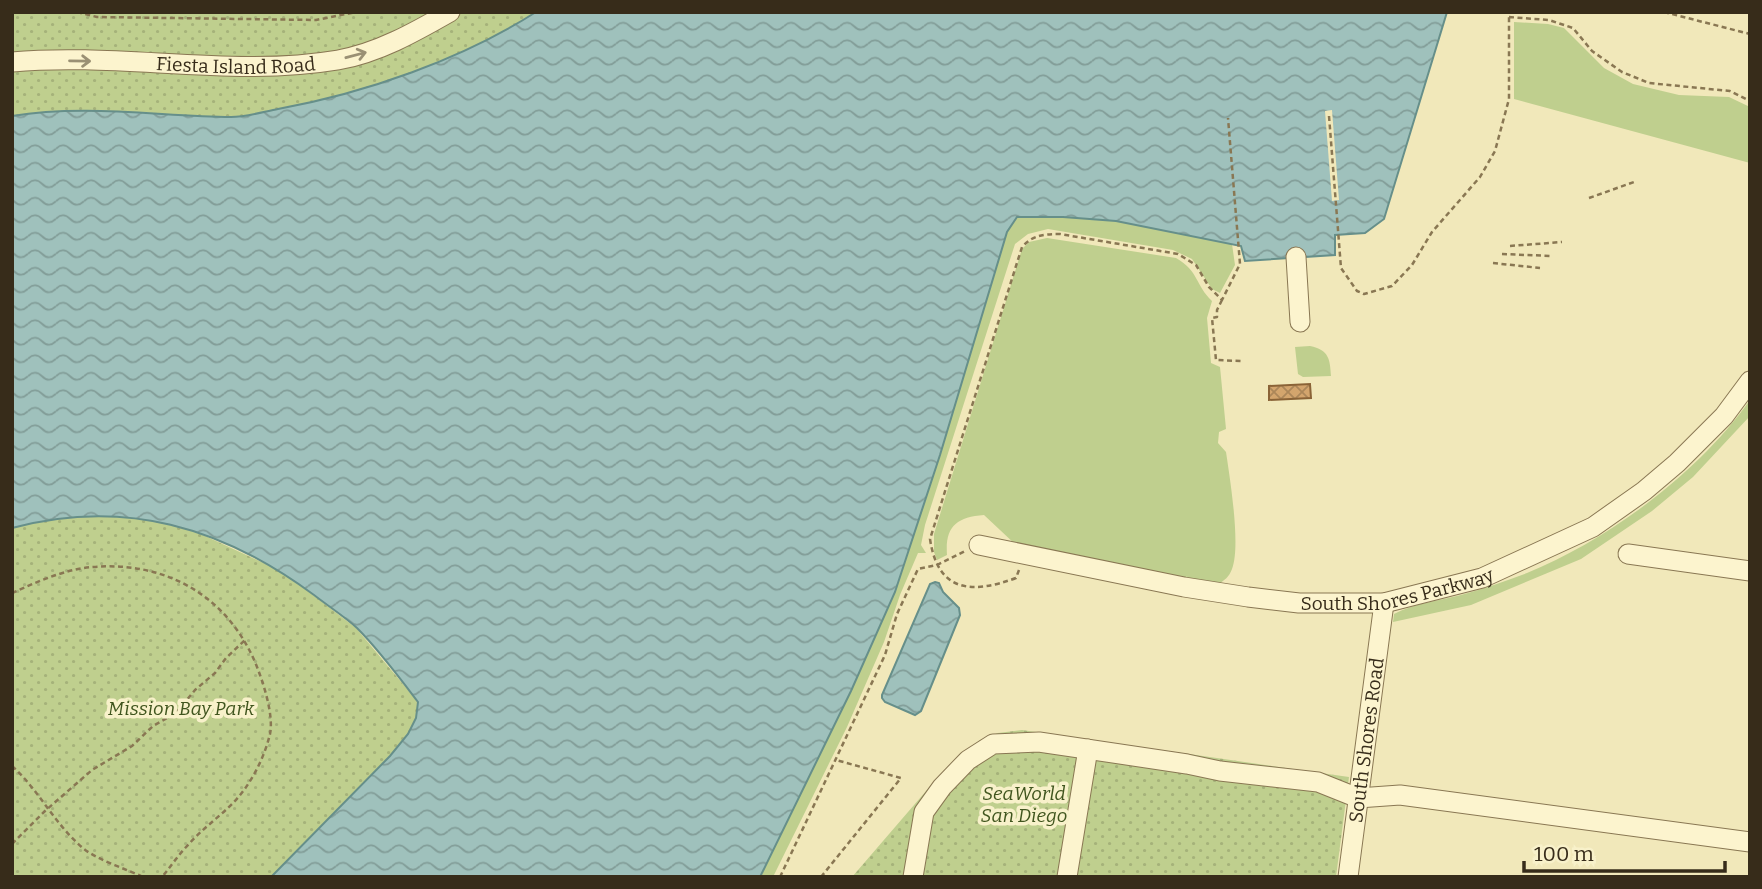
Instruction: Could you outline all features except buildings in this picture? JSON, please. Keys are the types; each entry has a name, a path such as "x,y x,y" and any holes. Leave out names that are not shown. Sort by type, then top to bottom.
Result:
{"street":[{"name":"Fiesta Island Road","path":"12,62 274,66 338,60 406,37 450,12"},
{"path":"1296,257 1300,322"},
{"name":"South Shores Parkway","path":"979,545 1248,597 1299,603 1384,603 1482,578 1593,527 1644,491 1677,463 1724,416 1750,381"},
{"path":"1628,554 1750,571"},
{"name":"South Shores Road","path":"1348,877 1384,603"},
{"path":"913,877 924,812 942,787 968,760 993,744 1039,742 1220,771 1318,782 1358,798 1400,795 1750,842"},
{"path":"1067,877 1088,749"}],"path":[{"path":"15,12 32,12"},
{"path":"76,12 111,17 316,20 356,12"},
{"path":"1549,20 1551,12"},
{"path":"1664,12 1750,33"},
{"path":"1329,116 1341,268 1357,291 1364,294 1392,286 1412,265 1432,232 1480,177 1495,152 1508,99 1509,15 1549,20 1573,28 1592,51 1622,72 1649,83 1730,91 1750,101"},
{"path":"1228,118 1240,264 1217,310 1217,317 1212,318 1216,360 1241,360"},
{"path":"1589,198 1634,182"},
{"path":"1039,557 1034,573 1018,569 1016,578 991,587 972,589 948,579 933,558 930,539 1022,247 1031,238 1044,234 1060,234 1178,254 1196,265 1209,287 1222,300"},
{"path":"1510,246 1562,242"},
{"path":"1502,254 1552,256"},
{"path":"1493,263 1540,268"},
{"path":"780,877 885,655 897,614 918,569 937,565 979,545"},
{"path":"12,593 52,576 91,567 129,567 164,573 209,599 245,640 265,686 271,732 258,768 234,802 190,843 162,877"},
{"path":"12,844 92,770 132,746 153,726 176,713 245,640"},
{"path":"821,877 901,778 836,760"},
{"path":"12,766 84,850 143,877"}],"green space":[{"path":"12,12 536,12 444,60 378,84 311,102 231,117 94,111 12,116"},
{"path":"1514,22 1564,28 1604,68 1633,84 1679,95 1729,97 1750,107 1750,163 1514,99"},
{"path":"1017,217 1116,221 1232,244 1235,265 1220,293 1212,289 1192,259 1173,250 1048,229 1028,234 1015,244 925,525 921,545 926,553 918,553 884,642 847,727 773,877 760,877 851,691 895,592 940,455 1007,232"},
{"path":"1047,238 1176,258 1189,268 1212,301 1207,318 1211,363 1220,367 1226,429 1219,432 1218,443 1226,452 1234,512 1235,545 1231,572 1217,585 1042,548 1016,545 984,515 966,518 954,525 948,537 947,555 937,560 934,534 1022,249 1029,242"},
{"path":"1310,346 1325,353 1331,376 1303,377 1298,374 1295,347"},
{"path":"1750,400 1750,416 1693,477 1652,511 1581,559 1471,605 1393,622 1394,614 1402,610 1511,579 1590,542 1620,523 1678,478 1729,427"},
{"name":"Mission Bay Park","path":"66,516 126,516 188,528 283,572 356,628 418,702 416,718 408,734 390,756 271,877 12,877 12,528"},
{"name":"SeaWorld San Diego","path":"1022,730 1349,777 1336,877 852,877 939,776 980,740 998,733"}],"water":[{"path":"536,12 1447,12 1384,219 1365,233 1335,235 1335,255 1245,261 1241,246 1116,221 1017,217 1007,232 940,455 895,592 851,691 760,877 271,877 390,756 408,734 416,718 418,702 373,645 347,619 279,571 208,536 133,518 94,516 53,519 12,528 12,116 66,111 231,117 255,114 344,94 412,72 476,45"},
{"path":"939,583 943,592 959,608 960,615 921,711 915,715 885,702 882,695 930,584"}],"pier":[{"path":"1332,110 1339,200 1332,201 1325,111"}]}
